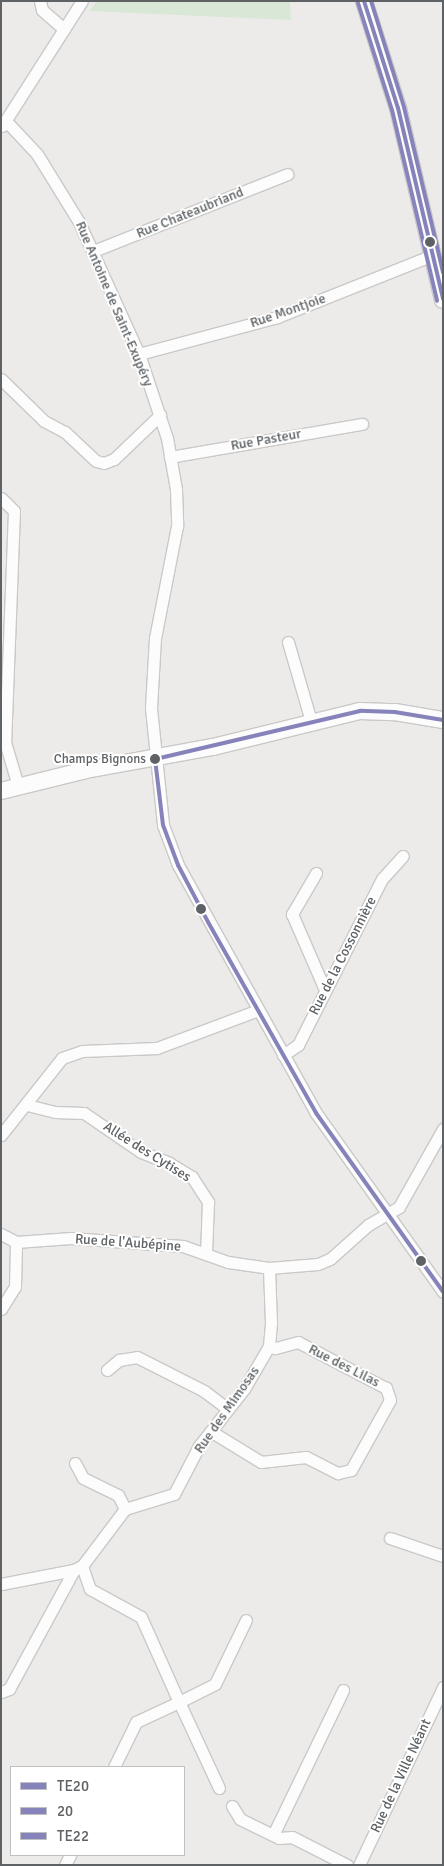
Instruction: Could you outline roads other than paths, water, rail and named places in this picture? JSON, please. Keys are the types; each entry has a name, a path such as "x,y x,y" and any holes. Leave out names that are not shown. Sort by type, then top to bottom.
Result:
{"street":[{"path":"40,1 42,10 64,29"},
{"path":"4,124 82,1"},
{"path":"364,1 398,108 434,255 443,300"},
{"name":"Rue Antoine de Saint-Exupéry","path":"4,124 37,154 58,184 93,251 138,354 160,415 170,457 176,489 177,526 151,672 156,776 163,825 178,865 316,1113 387,1216 443,1292"},
{"name":"Rue Chateaubriand","path":"93,251 287,174"},
{"name":"Rue Montjoie","path":"138,354 277,317 434,255"},
{"path":"1,379 44,421 65,432 96,461 104,463 114,460 160,415"},
{"name":"Rue Pasteur","path":"170,457 362,424"},
{"path":"1,498 14,511 5,625 5,742 18,786"},
{"path":"288,642 311,721"},
{"path":"1,791 155,759 360,711 380,711 443,720"},
{"name":"Rue de la Cossonnière","path":"283,1055 298,1045 382,879 404,856"},
{"path":"316,873 292,914 325,990"},
{"path":"1,1135 28,1105 62,1058 82,1051 157,1048 258,1010"},
{"name":"Allée des Cytises","path":"28,1105 55,1112 84,1113 141,1152 192,1177 208,1202 206,1253"},
{"name":"Rue de l'Aubépine","path":"16,1242 71,1238 127,1240 183,1246 228,1262 269,1268 318,1264 330,1259 368,1225 387,1216 399,1207 443,1129"},
{"path":"1,1234 16,1242 15,1287 1,1309"},
{"name":"Rue des Mimosas","path":"126,1509 174,1494 199,1446 244,1390 269,1346 272,1323 269,1268"},
{"name":"Rue des Lilas","path":"212,1432 261,1462 306,1457 338,1473 351,1470 390,1400 386,1388 298,1342 275,1348 269,1346"},
{"path":"107,1370 118,1360 138,1356 204,1391 228,1409"},
{"path":"1,1692 9,1689 78,1568 126,1509 118,1495 83,1478 75,1463"},
{"path":"390,1538 443,1556"},
{"path":"1,1584 78,1568"},
{"path":"78,1568 90,1589 141,1617 178,1702 219,1788"},
{"path":"114,1766 136,1722 215,1684 246,1620"},
{"name":"Rue de la Ville Néant","path":"359,1865 443,1687"},
{"path":"273,1834 343,1690"},
{"path":"232,1806 240,1819 273,1834 292,1838 347,1865"}],"place":[{"name":"Champs Bignons","path":"155,759"}]}
